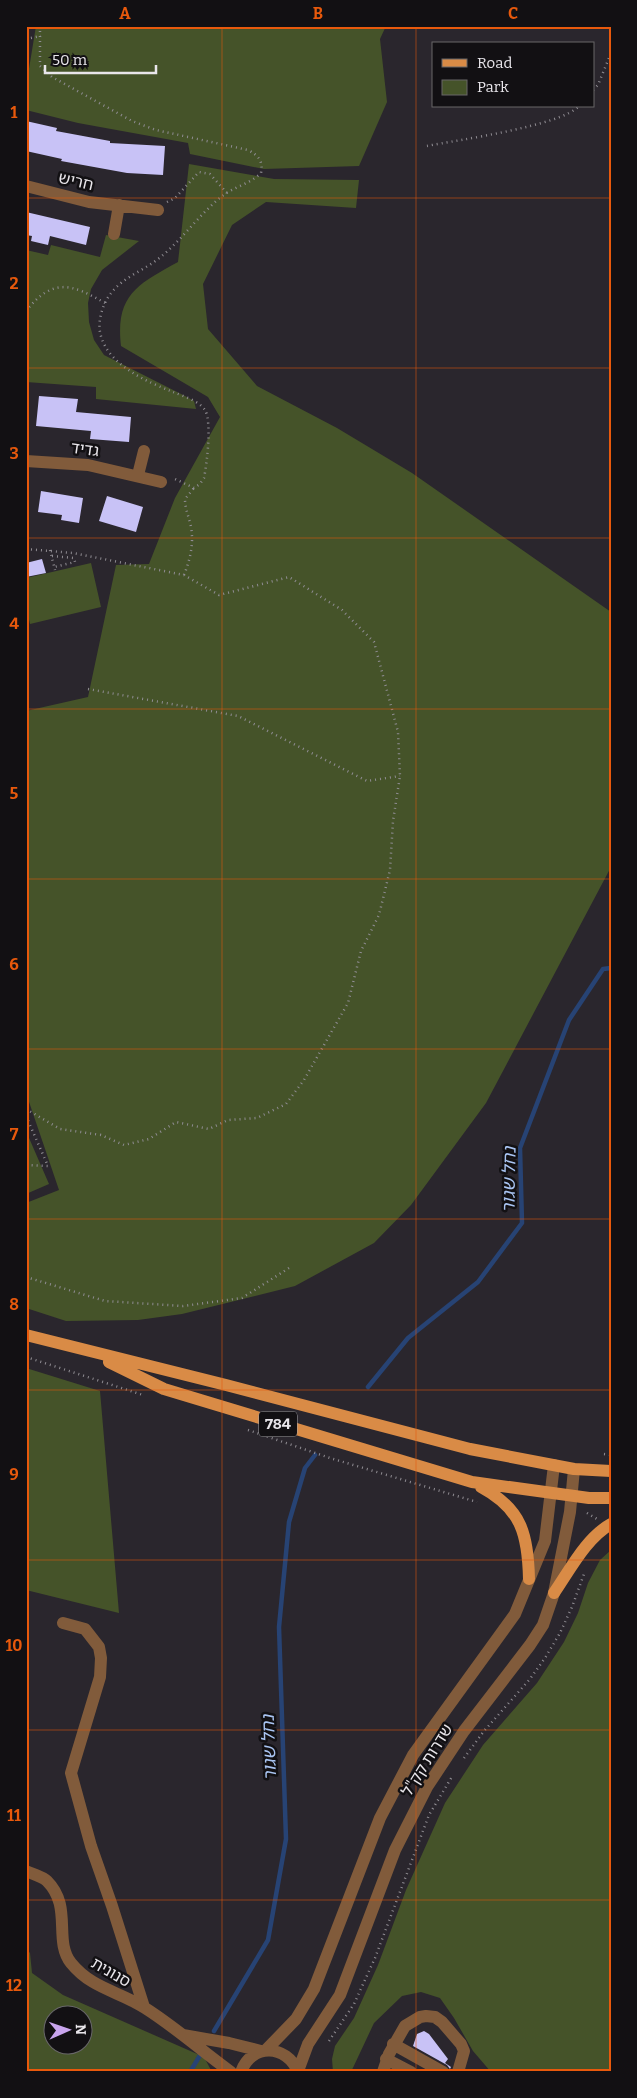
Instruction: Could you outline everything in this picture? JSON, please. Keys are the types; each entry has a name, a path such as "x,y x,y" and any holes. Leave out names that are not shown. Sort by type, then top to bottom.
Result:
{"main road":[{"name":"784","path":"26,1336 226,1385 470,1449 554,1465 611,1471"},
{"name":"784","path":"89,1352 164,1389 472,1482 571,1496 611,1498"},
{"path":"472,1482 505,1502 519,1522 528,1544 529,1579"},
{"path":"554,1593 588,1544 605,1527 605,1523"}],"street":[{"name":"חריש","path":"26,186 89,202 158,210"},
{"path":"114,234 119,205"},
{"path":"138,475 144,451"},
{"name":"גדיד","path":"26,460 88,465 138,475 161,482"},
{"name":"שדרות קק\"ל","path":"241,2072 249,2057 263,2050 296,2019 314,1989 380,1818 400,1776 413,1755 515,1614 546,1541 554,1465"},
{"name":"שדרות קק\"ל","path":"298,2071 308,2044 340,1995 395,1850 427,1787 464,1731 530,1645 543,1625 554,1593 574,1468"},
{"path":"63,1623 84,1629 99,1647 100,1677 71,1772 91,1846 144,2008"},
{"name":"סנונית","path":"26,1871 46,1879 54,1890 62,1908 63,1945 68,1959 80,1974 102,1988 144,2008 231,2072"},
{"path":"411,2072 384,2066 405,2026 414,2020 426,2016 436,2017 442,2022 463,2048 463,2058 458,2072"},
{"name":"סנונית","path":"181,2035 284,2054 290,2058 298,2071"},
{"path":"394,2044 443,2072"}],"path":[{"path":"40,26 40,66 45,72 105,108 132,121 156,130 248,150 257,155 262,165 261,173 255,179 227,193 212,205 163,255 122,283 106,303 100,315 100,330 104,346 116,361 160,387 200,405 205,410 208,420 204,478 185,499 192,544 190,560 184,575"},
{"path":"26,38 41,36"},
{"path":"594,89 598,85 611,53"},
{"path":"427,146 546,123 577,108"},
{"path":"158,210 175,198 200,172 210,174 227,193"},
{"path":"26,311 42,293 54,288 68,287 82,290 106,303"},
{"path":"161,482 167,476 194,488"},
{"path":"26,549 50,550 133,563 184,575 219,594 289,578 342,610 374,642 398,732 400,776 393,821 390,870 379,915 362,951 348,1003 304,1080 286,1104 257,1118 228,1120 209,1130 176,1122 149,1139 124,1145 101,1134 60,1130 26,1110"},
{"path":"50,550 55,568 75,562 74,558 52,556"},
{"path":"88,689 238,716 368,780 400,776"},
{"path":"26,1116 48,1166 26,1165"},
{"path":"26,1276 105,1301 183,1306 242,1298 289,1268"},
{"path":"604,1454 611,1454"},
{"path":"583,1512 589,1513 605,1523"},
{"path":"462,1761 484,1731 530,1680 545,1658 572,1608 586,1570"},
{"path":"329,2041 354,2004 375,1958 429,1815 457,1768"}],"green space":[{"path":"36,26 386,26 380,39 387,102 359,166 264,169 190,154 188,143 78,123 26,110 26,87"},
{"path":"189,164 274,179 359,180 356,208 266,202 232,225 203,284 208,329 257,386 337,428 412,473 611,612 611,867 486,1103 411,1205 374,1243 295,1286 182,1314 138,1320 66,1321 26,1308 26,1203 59,1190 26,1093 26,711 88,697 116,565 149,564 175,498 220,417 208,397 121,346 120,329 122,314 132,293 151,277 178,262"},
{"path":"106,235 139,241 102,270 91,289 88,303 89,322 94,340 104,355 194,401 196,409 96,399 96,387 26,382 26,250 48,255 51,245 100,257"},
{"path":"91,563 101,607 30,624 26,606 26,578"},
{"path":"26,1131 49,1184 26,1194"},
{"path":"26,1368 100,1391 119,1613 26,1590"},
{"path":"611,1550 611,2072 491,2072 473,2051 440,1998 421,1992 402,1996 374,2023 351,2072 333,2072 332,2059 335,2046 354,2018 378,1965 406,1890 445,1803 483,1745 537,1683 564,1642 578,1613 588,1583 600,1560"},
{"path":"26,1948 30,1953 32,1973 63,1995 88,2006 42,2006 42,2056 92,2056 92,2008 204,2057 212,2072 26,2072"}],"building":[{"path":"26,121 57,128 56,131 110,141 110,143 165,146 163,175 127,173 61,161 62,159 26,151"},
{"path":"26,212 90,227 86,245 50,236 48,245 31,241 32,236 26,235"},
{"path":"39,396 78,399 76,412 131,417 129,442 90,439 91,431 36,426"},
{"path":"41,491 83,498 79,523 61,520 62,515 38,512"},
{"path":"107,496 143,507 136,532 99,521"},
{"path":"42,559 46,573 26,577 26,563"},
{"path":"424,2031 429,2034 448,2059 445,2063 451,2067 450,2069 447,2065 413,2046 417,2034"}],"waterway":[{"name":"נחל שגור","path":"368,1387 408,1338 478,1282 522,1223 520,1148 569,1020 603,969 611,968"},
{"name":"נחל שגור","path":"214,2031 268,1940 286,1839 279,1627 289,1522 305,1468 315,1455"},
{"name":"נחל שגור","path":"190,2072 202,2052"}]}
